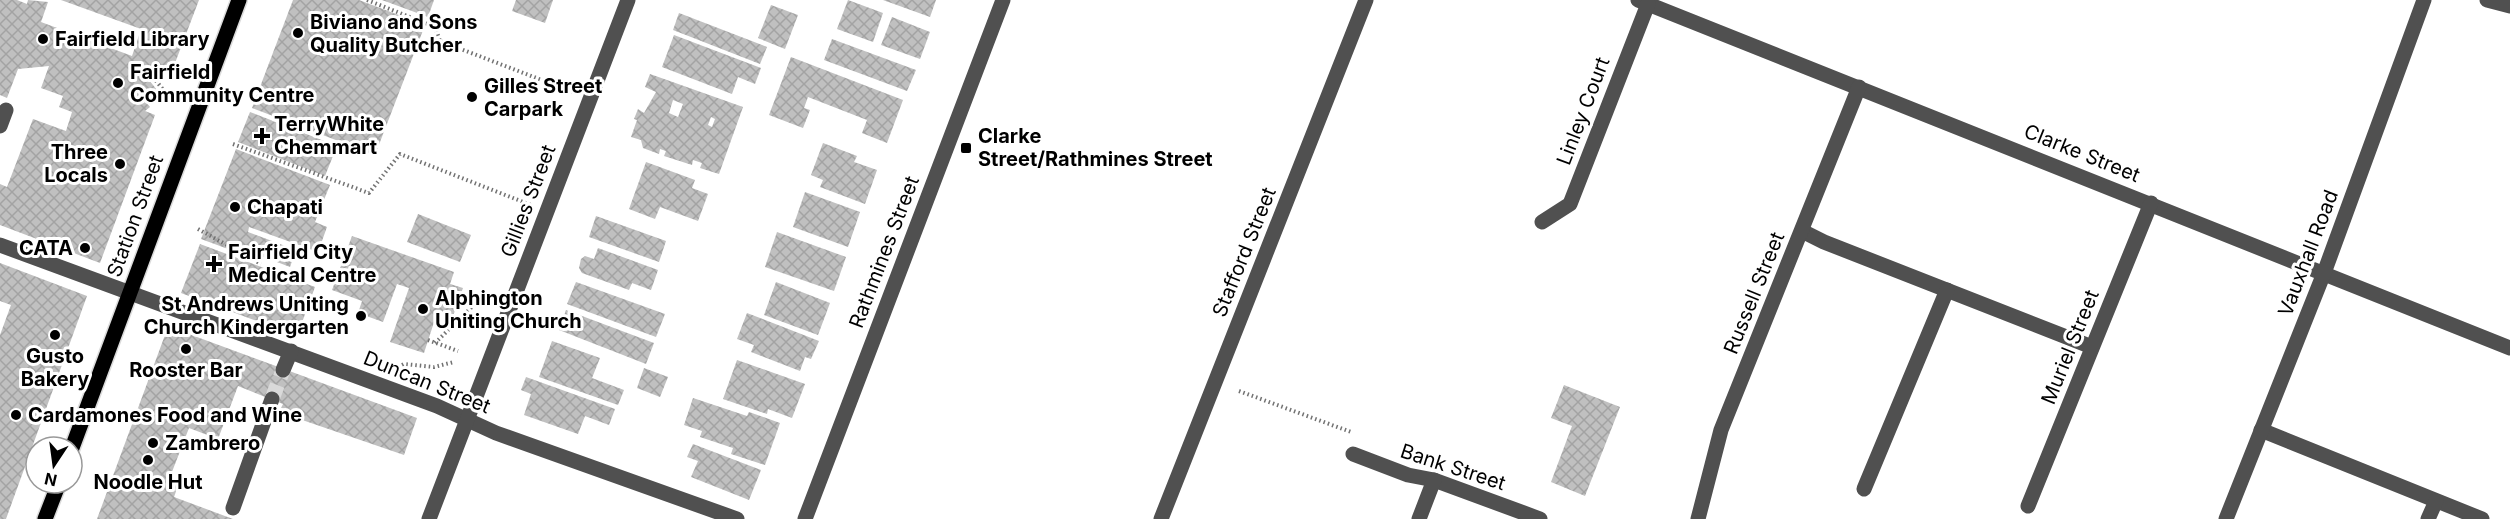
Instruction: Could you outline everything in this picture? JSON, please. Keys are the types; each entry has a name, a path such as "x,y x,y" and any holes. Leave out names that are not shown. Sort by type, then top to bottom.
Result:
{"main road":[{"name":"Station Street","path":"77,435 239,0"},
{"path":"45,519 54,495"}],"street":[{"name":"Gillies Street","path":"429,519 628,0"},
{"name":"Rathmines Street","path":"805,519 1002,0"},
{"name":"Stafford Street","path":"1161,519 1366,0"},
{"name":"Vauxhall Road","path":"2226,519 2324,273 2424,0"},
{"path":"2487,0 2510,6"},
{"name":"Clarke Street","path":"1643,2 2510,348"},
{"name":"Linley Court","path":"1542,222 1570,204 1643,2"},
{"name":"Russell Street","path":"1698,519 1721,430 1859,87"},
{"path":"0,126 6,110"},
{"name":"Muriel Street","path":"2028,506 2151,203"},
{"path":"1802,231 1824,242 2092,347"},
{"name":"Duncan Street","path":"0,245 291,351 467,418 496,433 737,519"},
{"path":"1864,489 1947,290"},
{"path":"283,370 291,351"},
{"path":"233,508 272,399"},
{"path":"2261,430 2482,519"},
{"name":"Bank Street","path":"1353,454 1408,475 1434,480 1540,519"},
{"path":"1419,519 1434,480"},
{"path":"2428,519 2436,501"}],"path":[{"path":"367,0 435,27 440,40 590,99"},
{"path":"153,77 173,102"},
{"path":"232,144 369,193 400,154 547,211"},
{"path":"198,229 261,264"},
{"path":"435,342 477,302"},
{"path":"428,340 458,351"},
{"path":"388,372 404,364 434,367 454,362"},
{"path":"1239,391 1350,432"}],"building":[{"path":"0,0 17,0 27,4 28,0 48,2 41,22 132,56 141,29 61,0 199,0 172,71 161,67 159,72 149,80 157,90 144,99 150,107 145,111 155,115 100,263 0,225 0,184 7,187 33,119 66,131 72,112 59,107 63,96 41,88 49,66 18,69 7,98 0,95"},
{"path":"293,0 359,0 425,25 375,155 252,108"},
{"path":"382,0 434,0 428,17"},
{"path":"516,0 553,0 545,23 512,11"},
{"path":"848,0 883,13 873,42 837,29"},
{"path":"883,0 936,0 930,17"},
{"path":"771,5 798,15 785,49 758,38"},
{"path":"679,13 767,47 760,64 673,30"},
{"path":"892,17 930,32 920,59 881,45"},
{"path":"674,35 761,68 755,84 738,77 732,94 662,67"},
{"path":"832,39 916,70 907,91 824,60"},
{"path":"791,57 903,100 887,143 862,133 867,120 808,97 804,108 810,110 803,128 769,115"},
{"path":"650,74 743,107 719,174 700,168 702,163 693,160 692,165 664,156 666,151 660,149 659,154 643,148 641,140 631,137 638,109 644,113 656,92 645,87","holes":["673,100 683,104 678,117 669,113","711,117 715,119 712,127 708,125"]},
{"path":"250,112 337,146 325,176 238,142"},
{"path":"823,143 857,156 854,162 877,170 865,204 820,187 823,180 811,175"},
{"path":"236,149 330,185 315,222 327,227 318,252 249,227 248,232 296,250 290,267 230,244 228,249 201,239"},
{"path":"646,162 695,180 692,188 708,194 698,221 660,207 655,219 629,209"},
{"path":"805,192 860,212 848,247 793,227"},
{"path":"418,214 471,235 460,262 407,242"},
{"path":"596,216 666,241 659,262 589,237"},
{"path":"777,232 846,257 834,291 765,267"},
{"path":"352,236 454,272 450,284 463,288 453,316 438,310 424,353 390,342 409,288 397,284 383,322 358,313 362,301 332,290"},
{"path":"200,244 315,287 297,336 181,293"},
{"path":"598,248 658,270 651,290 632,283 629,290 582,273 579,268 581,259 585,256 594,259"},
{"path":"0,263 87,296 37,435 24,435 24,469 6,519 0,519 0,335 11,305 0,301"},
{"path":"576,282 665,314 656,337 567,304"},
{"path":"776,282 830,303 818,335 764,315"},
{"path":"566,310 654,343 646,364 559,330"},
{"path":"747,313 819,341 811,359 805,357 800,371 751,352 754,345 737,339"},
{"path":"178,330 417,418 404,455 279,412 283,404 238,386 218,439 189,428 170,477 180,480 174,497 233,519 97,519 165,335"},
{"path":"552,341 600,358 592,378 624,390 618,405 539,377"},
{"path":"737,360 805,384 792,418 768,409 767,414 723,399"},
{"path":"644,368 668,377 660,397 637,388"},
{"path":"526,377 615,409 609,425 585,416 578,434 524,415 531,394 521,390"},
{"path":"1564,385 1620,407 1585,496 1551,482 1572,426 1551,418"},
{"path":"693,398 747,416 749,412 780,423 765,465 731,454 733,448 700,437 702,431 684,425"},
{"path":"693,444 761,470 749,500 691,477 698,461 687,457"}],"tunnel":[{"path":"272,399 283,370"}],"place":[{"name":"Biviano and Sons Quality Butcher","path":"298,33"},
{"name":"Fairfield Library","path":"43,39"},
{"name":"Fairfield Community Centre","path":"118,83"},
{"name":"Gilles Street Carpark","path":"472,97"},
{"name":"TerryWhite Chemmart","path":"262,136"},
{"name":"Clarke Street/Rathmines Street","path":"966,148"},
{"name":"Three Locals","path":"120,164"},
{"name":"Chapati","path":"235,207"},
{"name":"CATA","path":"85,248"},
{"name":"Fairfield City Medical Centre","path":"214,264"},
{"name":"Alphington Uniting Church","path":"423,309"},
{"name":"St Andrews Uniting Church Kindergarten","path":"361,316"},
{"name":"Gusto Bakery","path":"55,335"},
{"name":"Rooster Bar","path":"186,349"},
{"name":"Cardamones Food and Wine","path":"16,415"},
{"name":"Zambrero","path":"153,443"},
{"name":"Noodle Hut","path":"148,460"}]}
